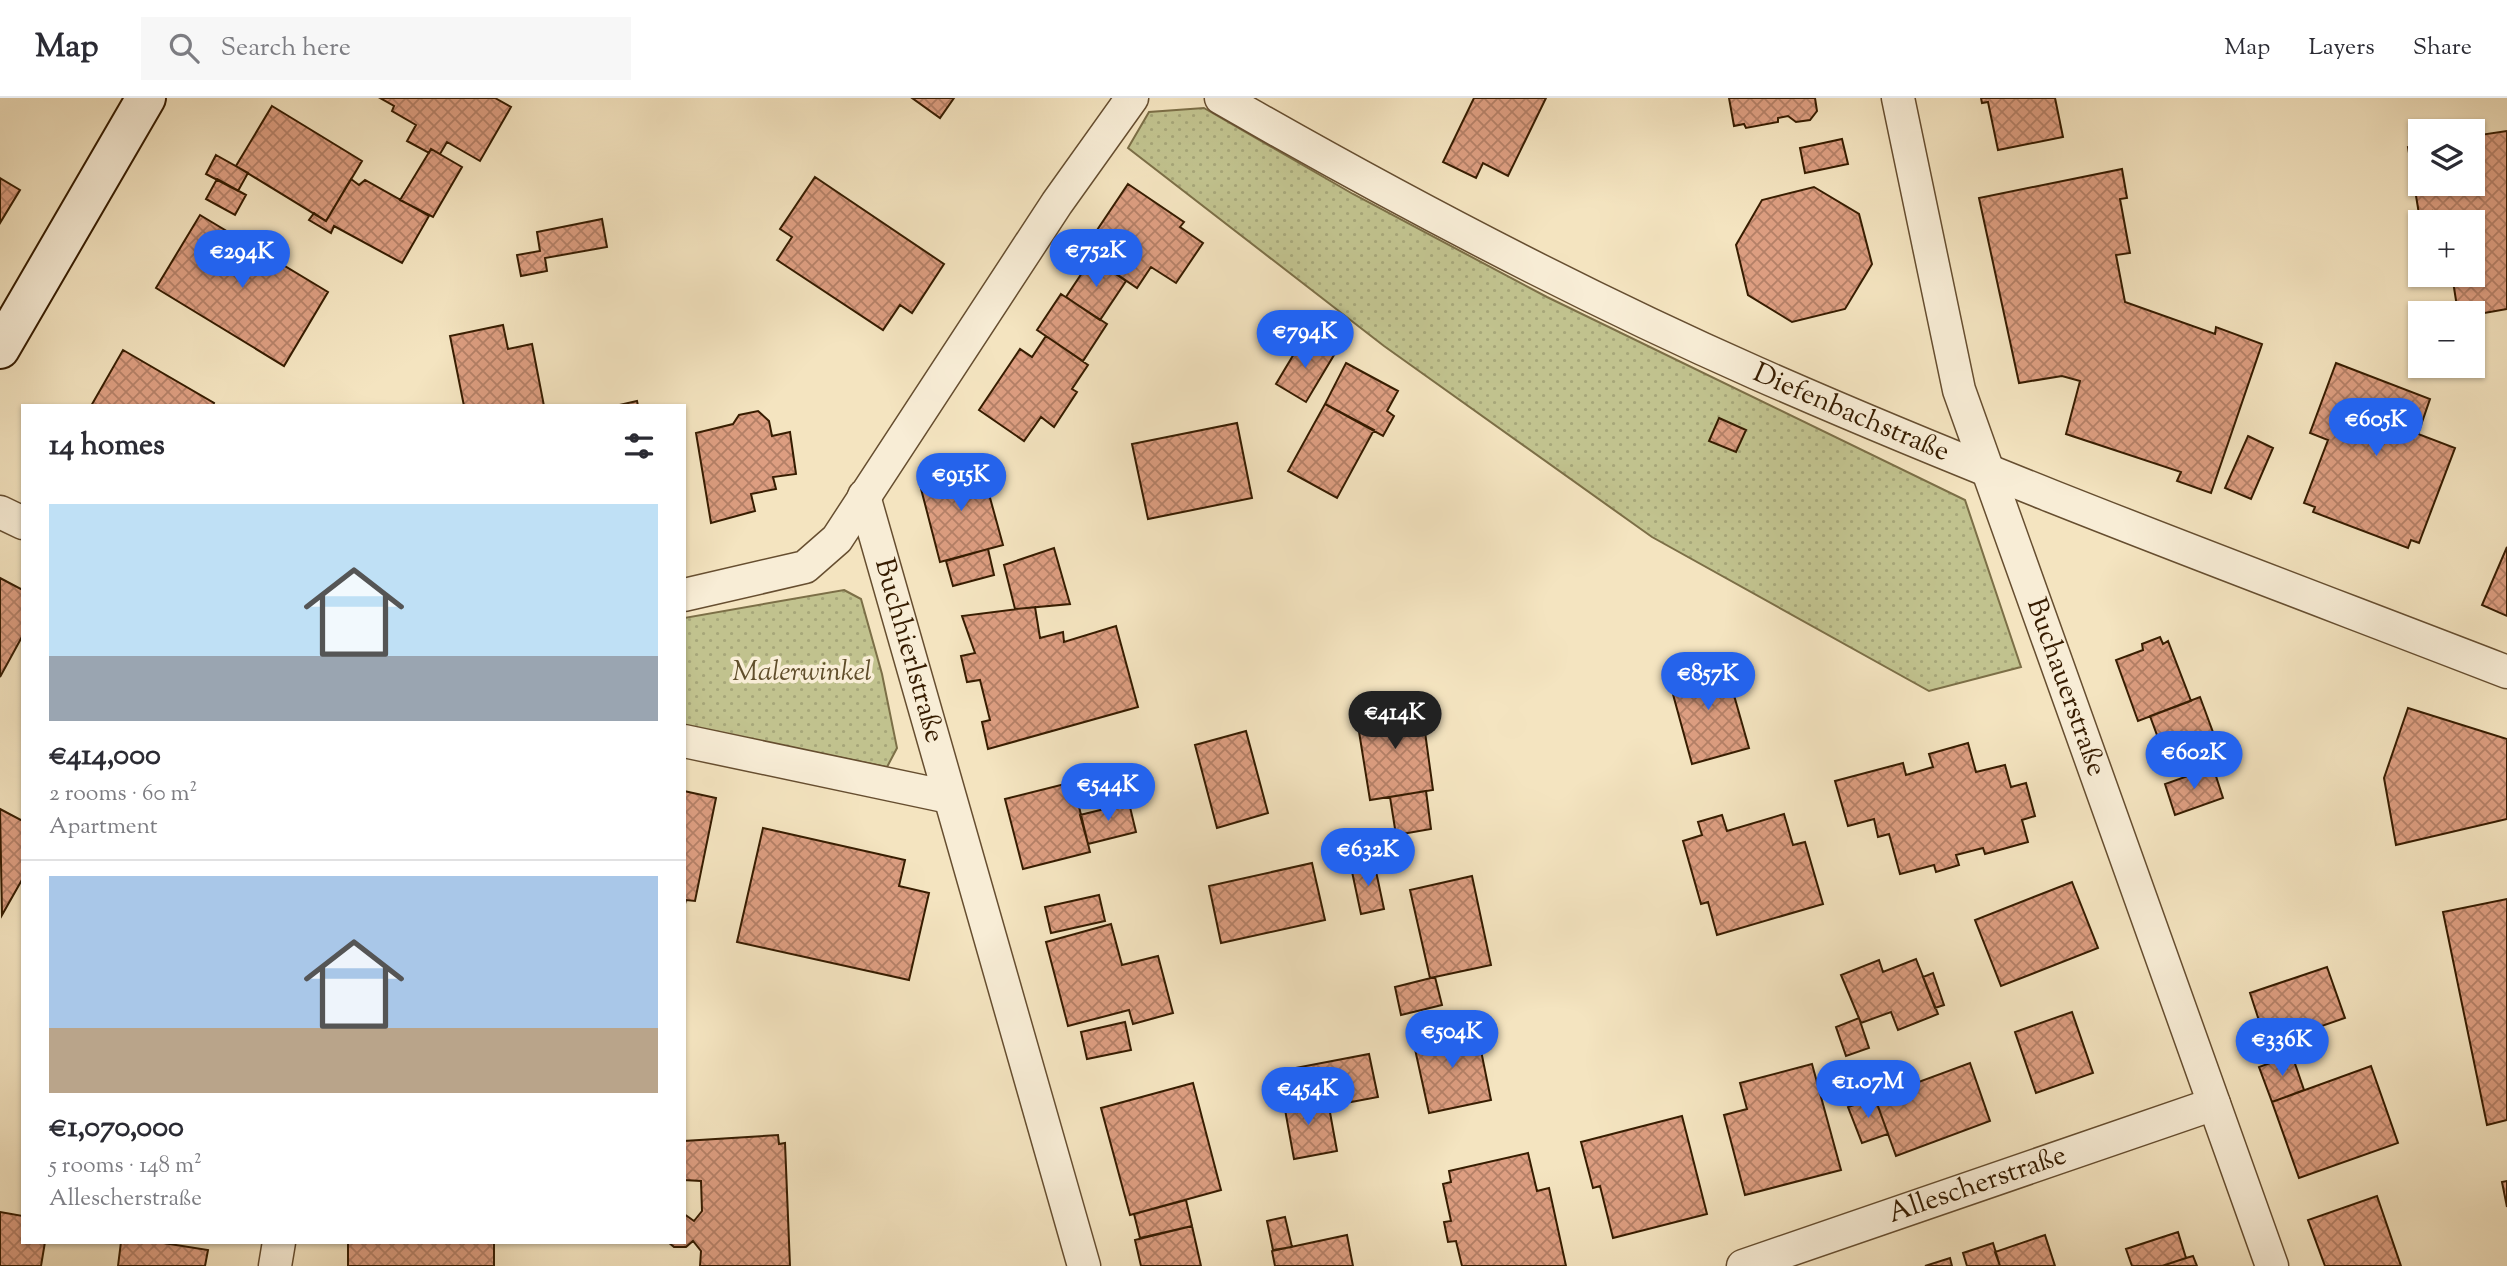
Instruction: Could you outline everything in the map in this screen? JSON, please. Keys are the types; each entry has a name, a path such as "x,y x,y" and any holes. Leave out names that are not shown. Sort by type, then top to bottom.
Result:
{"street":[{"path":"0,349 146,98"},
{"path":"686,595 805,568 837,539 1057,203 1132,98"},
{"name":"Diefenbachstraße","path":"1221,98 1360,177 1538,270 1755,373 1989,472 2507,672"},
{"name":"Buchauerstraße","path":"1898,98 1959,390 2059,677 2272,1266"},
{"name":"Buchhierlstraße","path":"863,496 1084,1266"},
{"path":"0,512 21,522"},
{"path":"686,741 950,797"},
{"name":"Allescherstraße","path":"1743,1266 2214,1104"},
{"path":"275,1266 279,1244"}],"green space":[{"path":"1204,108 1353,194 1547,297 1965,500 2021,667 1929,691 1652,537 1384,346 1128,148 1149,112"},
{"name":"Malerwinkel","path":"844,590 861,599 882,674 897,748 887,767 686,726 686,618"}],"building":[{"path":"380,98 495,98 511,107 480,161 447,142 440,154 431,149 429,153 407,141 416,125 392,111 394,106"},
{"path":"912,98 954,98 940,118"},
{"path":"1474,98 1546,98 1508,176 1483,163 1476,178 1443,162"},
{"path":"1729,98 1815,98 1817,111 1810,120 1796,122 1788,116 1778,118 1778,122 1746,128 1744,124 1734,126"},
{"path":"1981,98 2055,98 2063,137 1998,150 1988,102 1982,103"},
{"path":"272,106 362,161 326,221 236,166"},
{"path":"2507,131 2507,309 2485,313 2485,301 2456,301 2454,287 2485,287 2485,210 2418,210 2416,196 2485,196 2485,134"},
{"path":"1842,139 1848,164 1805,173 1800,148"},
{"path":"431,149 462,167 433,217 400,200"},
{"path":"216,155 248,173 238,191 206,174"},
{"path":"2122,169 2127,198 2120,199 2130,253 2116,255 2125,302 2215,334 2216,327 2262,344 2211,493 2177,481 2181,472 2066,434 2080,381 2062,376 2019,383 1979,198"},
{"path":"815,177 944,264 912,313 900,305 883,330 777,260 792,237 780,229"},
{"path":"0,178 20,190 0,223"},
{"path":"217,179 246,195 235,215 206,199"},
{"path":"351,179 359,185 365,180 429,216 402,263 334,226 331,233 309,220 314,213 326,221"},
{"path":"1128,184 1184,222 1180,227 1203,243 1176,283 1151,267 1137,288 1083,251"},
{"path":"1814,187 1859,214 1872,264 1845,309 1792,322 1748,295 1736,245 1762,200"},
{"path":"200,215 328,292 284,366 156,288"},
{"path":"602,219 607,247 545,258 547,271 521,276 517,255 540,251 537,232"},
{"path":"1092,258 1126,281 1100,320 1066,297"},
{"path":"1061,294 1107,324 1083,361 1037,330"},
{"path":"503,325 508,349 532,344 544,404 464,404 450,336"},
{"path":"1046,336 1088,365 1072,389 1077,392 1054,427 1041,417 1024,441 979,410 1020,349 1032,357"},
{"path":"1304,337 1334,355 1306,402 1276,384"},
{"path":"123,350 214,403 214,404 92,404"},
{"path":"1346,363 1398,391 1387,411 1394,416 1383,436 1325,404"},
{"path":"2336,363 2430,399 2418,434 2455,448 2419,543 2411,540 2408,548 2313,512 2315,507 2304,503 2328,440 2310,433"},
{"path":"1325,404 1374,430 1337,498 1288,471"},
{"path":"758,411 769,421 772,436 790,432 796,474 773,477 776,489 751,494 755,511 711,523 696,433 733,424 739,415"},
{"path":"1719,418 1746,430 1736,452 1709,441"},
{"path":"1237,423 1252,498 1148,519 1132,444"},
{"path":"2248,436 2273,448 2251,499 2225,488"},
{"path":"981,465 1003,545 940,562 919,481"},
{"path":"2507,547 2507,616 2482,605"},
{"path":"1054,548 1070,604 1015,609 1004,565"},
{"path":"988,549 994,575 953,586 946,561"},
{"path":"0,578 21,589 21,639 0,677"},
{"path":"1035,607 1040,638 1063,632 1064,642 1116,626 1138,707 988,749 982,722 990,720 980,680 967,682 961,656 975,653 962,616"},
{"path":"2160,637 2163,644 2168,641 2191,701 2138,721 2116,660 2143,650 2142,644"},
{"path":"1724,660 1749,748 1692,764 1668,676"},
{"path":"2200,697 2214,735 2164,754 2150,716"},
{"path":"1421,703 1433,790 1370,800 1356,713"},
{"path":"2408,708 2507,739 2507,819 2396,845 2384,778"},
{"path":"1246,731 1268,813 1217,828 1195,745"},
{"path":"1968,743 1976,772 2005,765 2011,787 2026,783 2035,816 2022,820 2028,842 1985,854 1983,848 1956,855 1959,865 1936,872 1934,865 1900,874 1889,834 1878,837 1874,819 1848,826 1835,781 1903,763 1906,775 1933,767 1929,754"},
{"path":"2213,767 2223,798 2175,815 2165,784"},
{"path":"1073,782 1090,852 1023,869 1005,799"},
{"path":"686,791 716,798 695,901 686,900"},
{"path":"1426,791 1431,829 1396,835 1390,797"},
{"path":"1129,803 1136,832 1088,844 1080,815"},
{"path":"0,809 21,820 21,882 2,915"},
{"path":"1784,814 1793,845 1805,842 1823,904 1717,935 1708,902 1701,904 1683,841 1702,835 1698,822 1722,815 1727,831"},
{"path":"763,828 905,860 899,886 929,893 909,980 737,942"},
{"path":"1374,862 1384,909 1361,914 1351,867"},
{"path":"1312,863 1325,920 1221,943 1209,886"},
{"path":"1472,876 1491,965 1430,978 1410,890"},
{"path":"2072,882 2098,948 2001,986 1975,920"},
{"path":"1099,895 1105,921 1051,933 1045,907"},
{"path":"2507,899 2507,1120 2487,1125 2443,912"},
{"path":"1111,924 1122,965 1158,956 1173,1013 1133,1024 1129,1010 1068,1026 1046,942"},
{"path":"1916,959 1938,1014 1898,1030 1891,1012 1861,1023 1841,975 1879,960 1883,972"},
{"path":"2327,967 2345,1018 2267,1045 2250,993"},
{"path":"1933,973 1944,1005 1935,1008 1923,977"},
{"path":"1435,977 1442,1005 1401,1015 1395,987"},
{"path":"2072,1012 2093,1073 2036,1093 2015,1032"},
{"path":"1859,1018 1869,1048 1846,1056 1836,1027"},
{"path":"1125,1022 1131,1050 1087,1059 1081,1032"},
{"path":"1476,1026 1491,1100 1429,1113 1413,1040"},
{"path":"1369,1054 1378,1097 1298,1112 1290,1069"},
{"path":"2292,1055 2304,1090 2272,1102 2259,1067"},
{"path":"1970,1063 1990,1121 1896,1156 1875,1098"},
{"path":"1812,1064 1841,1170 1745,1195 1724,1115 1747,1109 1740,1083"},
{"path":"2371,1066 2398,1143 2299,1178 2272,1102"},
{"path":"1292,1079 1298,1112 1329,1107 1337,1151 1294,1159 1280,1082"},
{"path":"1193,1083 1221,1190 1130,1215 1101,1108"},
{"path":"1875,1098 1888,1134 1862,1143 1848,1107"},
{"path":"1682,1116 1707,1214 1613,1238 1600,1186 1593,1188 1581,1142"},
{"path":"778,1135 779,1144 785,1143 790,1266 700,1266 701,1251 693,1241 686,1247 674,1247 670,1244 686,1244 686,1215 694,1221 702,1211 701,1181 686,1180 686,1141"},
{"path":"1528,1153 1537,1191 1549,1188 1566,1266 1462,1266 1456,1241 1448,1242 1444,1222 1451,1221 1443,1184 1451,1182 1449,1171"},
{"path":"2507,1181 2507,1207 2502,1182"},
{"path":"2377,1196 2401,1266 2325,1266 2308,1220"},
{"path":"1186,1200 1192,1226 1140,1238 1134,1214"},
{"path":"0,1212 21,1216 21,1244 45,1244 41,1266 0,1266"},
{"path":"1285,1217 1292,1247 1273,1250 1267,1221"},
{"path":"1192,1226 1201,1266 1141,1266 1135,1240"},
{"path":"2178,1232 2186,1258 2162,1266 2132,1266 2126,1249"},
{"path":"1347,1235 1353,1266 1275,1266 1272,1251"},
{"path":"2045,1235 2055,1266 2000,1266 1995,1252"},
{"path":"1993,1243 2000,1266 1967,1266 1963,1253"},
{"path":"121,1244 170,1244 208,1250 205,1266 118,1266"},
{"path":"348,1244 494,1244 494,1266 348,1266"},
{"path":"2193,1256 2197,1266 2162,1266 2186,1258"},
{"path":"1950,1258 1952,1266 1925,1266"}]}
